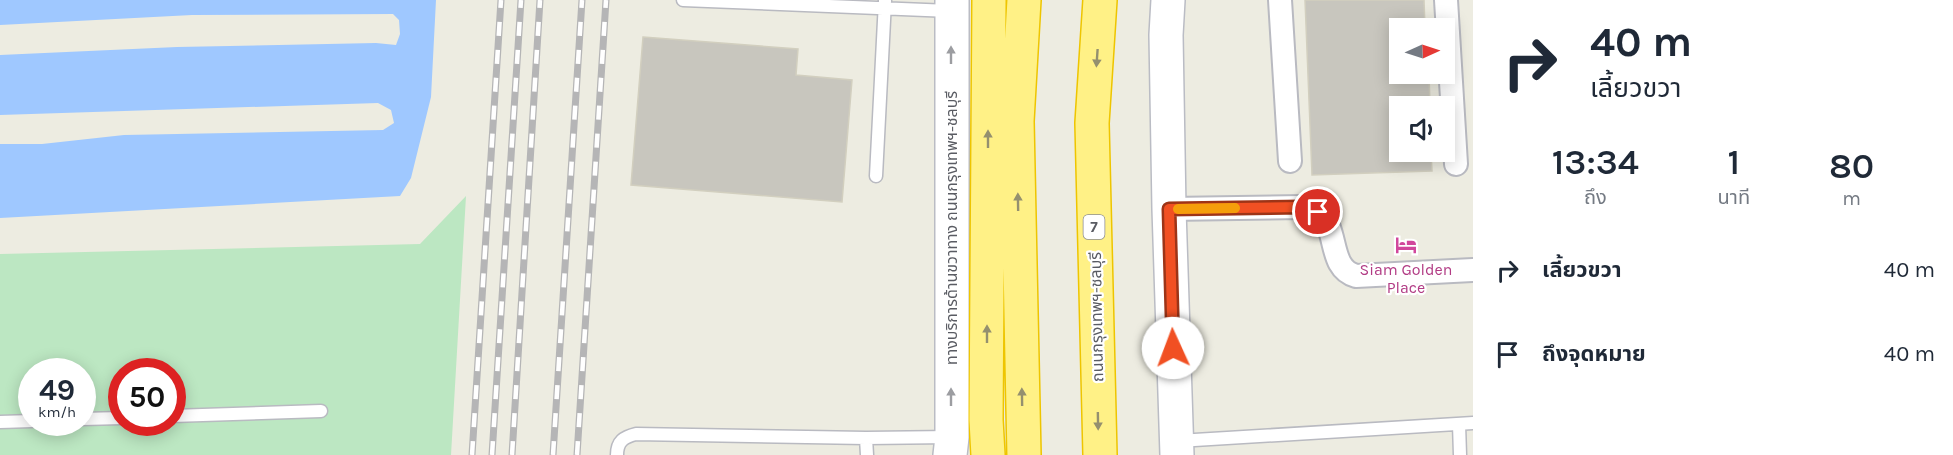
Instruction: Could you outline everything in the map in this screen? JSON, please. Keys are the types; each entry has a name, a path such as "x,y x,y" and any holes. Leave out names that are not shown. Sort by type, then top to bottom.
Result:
{"highway":[{"path":"988,455 986,420 989,0"},
{"path":"1024,0 1017,122 1024,455"},
{"name":"ถนนกรุงเทพฯ-ชลบุรี","path":"1100,0 1092,123 1100,455"}],"main road":[{"path":"1168,0 1166,35 1169,209 1177,448"},
{"name":"ทางบริการด้านขวาทาง ถนนกรุงเทพฯ-ชลบุรี","path":"951,5 951,446"}],"street":[{"path":"1280,0 1290,161"},
{"path":"1446,0 1456,164"},
{"path":"1169,209 1302,207 1318,212 1329,225 1339,264 1348,274 1356,276 1473,270"}],"lane":[{"path":"683,0 951,5"},
{"path":"876,176 885,4"},
{"path":"186,416 321,411"},
{"path":"0,422 18,421"},
{"path":"1177,448 1473,423"},
{"path":"1459,424 1460,455"},
{"path":"617,455 617,447 621,441 636,434 866,438 951,446"},
{"path":"866,438 867,455"}],"green space":[{"path":"466,196 451,455 0,455 0,254 420,244"}],"water":[{"path":"0,0 436,0 431,97 411,178 400,196 0,218 0,144 42,144 124,135 383,130 394,123 391,110 378,103 0,115 0,55 177,47 376,43 396,45 400,34 399,20 393,14 192,15 0,25"}],"building":[{"path":"1305,0 1424,0 1425,18 1389,18 1389,84 1429,84 1430,96 1389,96 1389,162 1432,162 1432,171 1312,175"},
{"path":"643,37 798,49 796,75 852,80 842,202 631,185"}],"railway":[{"path":"472,455 501,0"},
{"path":"492,455 521,0"},
{"path":"512,455 540,0"},
{"path":"553,455 582,0"},
{"path":"577,455 606,0"}],"slow traffic":[{"path":"1178,209 1235,208"}],"place":[{"name":"Siam Golden Place","path":"1406,245"}],"route":[{"path":"1173,348 1169,209 1302,207 1318,212"}]}
